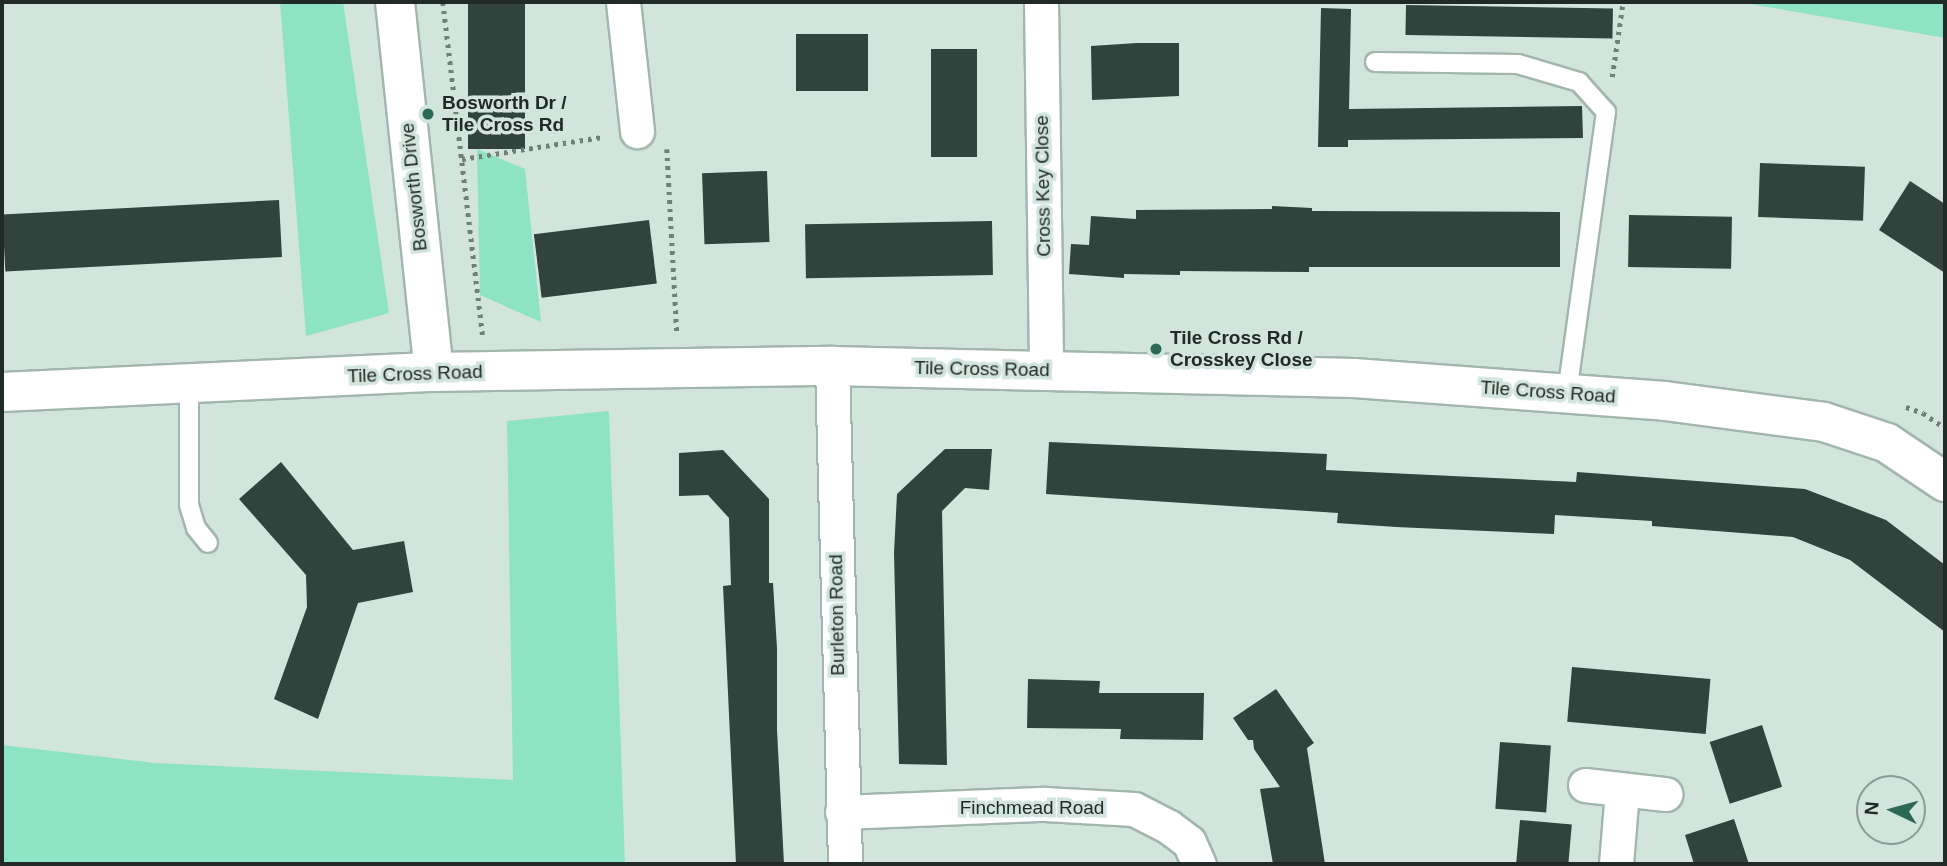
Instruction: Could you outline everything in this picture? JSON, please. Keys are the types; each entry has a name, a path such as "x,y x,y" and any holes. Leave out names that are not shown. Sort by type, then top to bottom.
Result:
{"street":[{"name":"Bosworth Drive","path":"395,2 433,372"},
{"path":"623,2 637,131"},
{"name":"Cross Key Close","path":"1041,2 1046,370"},
{"name":"Tile Cross Road","path":"2,393 433,372 832,366 1354,378 1665,401 1824,422 1887,443 1945,482"},
{"name":"Burleton Road","path":"832,366 845,864"},
{"path":"1585,785 1665,794"},
{"path":"1616,864 1622,791"},
{"name":"Finchmead Road","path":"842,811 1045,804 1134,810 1169,827 1189,842 1199,864"}],"lane":[{"path":"1375,62 1518,64 1579,82 1606,112 1567,394"},
{"path":"189,384 189,505 195,528 208,543"}],"path":[{"path":"443,2 488,371"},
{"path":"1606,112 1623,2"},
{"path":"462,159 637,131 666,131 679,368"}],"green space":[{"path":"280,2 343,2 389,313 306,336"},
{"path":"1710,2 1945,2 1945,38 1745,3"},
{"path":"477,149 525,169 541,322 480,295"},
{"path":"609,411 625,864 2,864 2,745 155,763 513,780 507,421"}],"building":[{"path":"468,2 525,2 525,149 468,149"},
{"path":"1406,5 1613,9 1612,39 1405,35"},
{"path":"1321,8 1351,9 1349,109 1582,106 1583,138 1348,140 1348,147 1318,147"},
{"path":"796,34 868,34 868,91 796,91"},
{"path":"1179,43 1179,96 1092,100 1091,46"},
{"path":"931,49 977,49 977,157 931,157"},
{"path":"1760,163 1865,167 1863,221 1758,217"},
{"path":"767,171 769,242 705,244 702,173"},
{"path":"1910,181 1945,204 1945,273 1879,230"},
{"path":"279,200 282,257 5,271 2,214"},
{"path":"1272,206 1312,208 1312,211 1560,212 1560,267 1309,267 1309,272 1180,271 1180,275 1124,274 1124,278 1069,274 1071,244 1089,245 1091,216 1136,219 1136,210 1272,209"},
{"path":"1629,215 1732,217 1731,269 1628,267"},
{"path":"649,220 657,284 542,298 534,234"},
{"path":"992,221 993,275 806,278 805,224"},
{"path":"1049,442 1327,454 1326,470 1576,482 1577,472 1805,489 1886,520 1945,565 1945,632 1850,560 1793,537 1652,526 1652,521 1555,515 1554,534 1396,527 1337,523 1338,513 1046,494"},
{"path":"945,449 992,449 989,490 965,488 942,511 947,765 899,764 894,553 897,494"},
{"path":"723,450 769,499 769,583 773,583 777,648 777,730 784,864 736,864 723,586 731,585 729,518 708,495 679,496 679,453"},
{"path":"281,462 353,550 404,541 413,592 358,603 318,719 274,699 307,607 306,575 239,499"},
{"path":"1572,667 1710,679 1706,734 1567,722"},
{"path":"1028,679 1100,681 1099,693 1204,693 1203,740 1120,739 1121,729 1027,728"},
{"path":"1276,689 1314,743 1307,748 1325,864 1273,864 1260,789 1280,787 1254,749 1253,740 1248,740 1233,718"},
{"path":"1762,725 1782,787 1730,804 1710,742"},
{"path":"1500,742 1551,746 1546,812 1495,809"},
{"path":"1734,819 1749,864 1694,864 1685,835"},
{"path":"1520,820 1572,825 1568,864 1516,864"}],"place":[{"name":"Bosworth Dr / Tile Cross Rd","path":"428,114"},
{"name":"Tile Cross Rd / Crosskey Close","path":"1156,349"}]}
